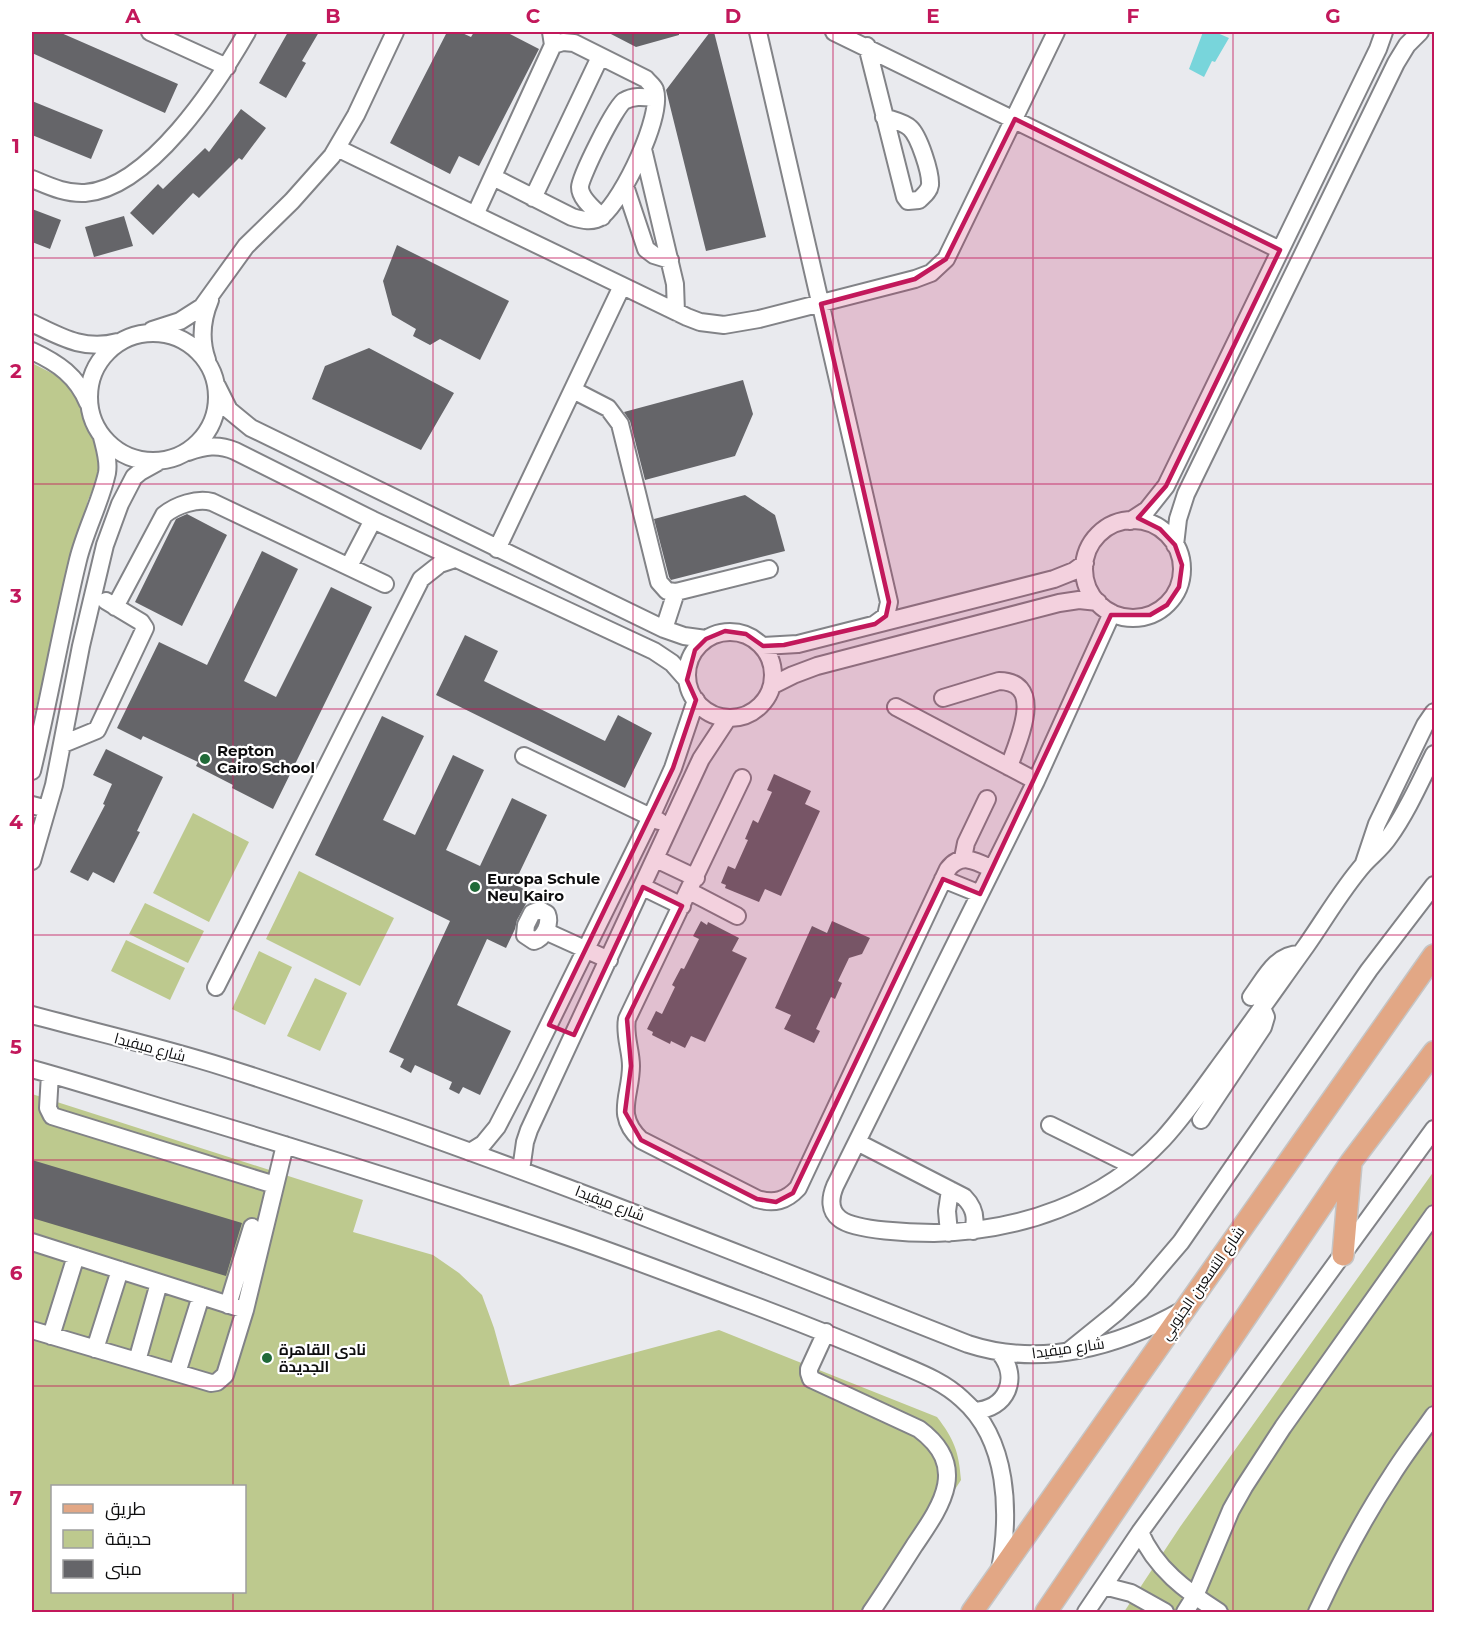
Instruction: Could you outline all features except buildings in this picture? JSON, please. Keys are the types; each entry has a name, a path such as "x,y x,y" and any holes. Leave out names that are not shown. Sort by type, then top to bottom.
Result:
{"main road":[{"name":"شارع التسعين الجنوبي","path":"972,1612 1434,955"},
{"path":"1046,1612 1351,1162 1434,1052"},
{"path":"1343,1255 1351,1162"}],"street":[{"path":"150,32 227,66"},
{"path":"32,179 61,191 73,193 96,191 118,183 162,148 199,106 247,32"},
{"path":"32,323 71,342 98,345 122,341 180,321 202,307 246,246 292,201 337,148 356,115 395,32"},
{"path":"758,32 889,602 882,623"},
{"path":"834,32 867,46 1280,250"},
{"path":"337,148 676,312 700,322 724,325 759,319 931,273 946,259 1056,32"},
{"path":"1130,521 1151,524 1161,529 1175,545 1180,555 1182,576 1179,587 1167,605 1141,618 1121,617 1112,613 1092,596 1086,580 1085,563 1088,552 1100,534 1109,527 1130,521 1147,510 1166,486 1378,49 1384,32"},
{"path":"1175,545 1178,519 1186,494 1396,63 1407,45 1420,32"},
{"path":"475,215 552,38 574,43 646,79 655,88 656,98 652,122 643,149 625,186 602,217 585,221 572,217 493,177"},
{"path":"867,46 884,117 905,197 908,201 919,200 930,186 928,171 915,135 910,128 884,117"},
{"path":"533,198 600,57"},
{"path":"602,217 583,198 580,187 589,161 621,102 632,98 656,98"},
{"path":"643,149 675,284 676,312"},
{"path":"625,186 646,249 654,255 670,260"},
{"path":"497,549 622,286"},
{"path":"214,291 204,319 202,341 207,362 229,410 251,428 664,629 684,636 706,639"},
{"path":"143,333 161,333 179,338 195,348 207,362"},
{"path":"89,405 90,386 96,368 107,352 122,341"},
{"path":"32,351 66,370 80,386 89,405 93,422 102,437 118,452 137,460 158,462 174,459 209,446 225,447 455,559 654,651 672,663 687,680 696,700 704,710 716,716 728,718 752,713 768,696 773,685 774,671 763,646 746,634 725,631 706,639 695,650 688,664 687,680"},
{"path":"188,452 209,430 218,401 217,386"},
{"path":"570,395 618,420 659,582 667,591 676,592 769,568"},
{"path":"32,771 79,557 107,472 107,456 102,437"},
{"path":"32,861 39,807 63,744 93,593 105,545 129,485 140,472 158,462"},
{"path":"116,607 161,519 169,511 197,501 212,502 385,584"},
{"path":"349,566 373,520"},
{"path":"420,542 421,579"},
{"path":"216,987 421,579 433,568 455,559"},
{"path":"763,646 798,644 1061,577 1085,563"},
{"path":"664,629 676,592"},
{"path":"63,744 90,734 99,726 144,631 143,624 93,593"},
{"path":"773,685 817,666 1059,603 1079,600 1098,602"},
{"path":"1112,613 1036,781 831,1198 833,1211 841,1220 852,1225 901,1232 949,1233 1021,1222 1064,1208 1105,1186 1133,1166 1174,1126 1257,1003 1300,954 1364,864 1394,830 1434,758 1415,746"},
{"path":"882,623 895,647"},
{"path":"943,698 999,681 1019,688 1024,694 1026,709 1009,767"},
{"path":"470,1152 483,1144 497,1127 549,1025 651,817 676,761 696,700"},
{"path":"896,707 1036,781"},
{"path":"521,1170 529,1130 550,1084 701,759 728,718"},
{"path":"1364,864 1377,824 1415,746 1431,723"},
{"path":"524,756 671,827"},
{"path":"742,778 627,1019 626,1031 631,1066 625,1103 627,1120 635,1135 648,1145 757,1199 776,1202 788,1198 798,1188 952,864 963,858 969,858 992,869"},
{"path":"963,858 969,836 987,799"},
{"path":"656,859 689,892 737,916"},
{"path":"943,879 980,894"},
{"path":"1068,1352 1140,1290 1181,1242 1369,970 1434,885"},
{"path":"643,887 689,892"},
{"path":"545,931 609,960"},
{"path":"1201,1120 1263,1027 1266,1017 1257,1003"},
{"name":"شارع ميفيدا","path":"32,1015 222,1066 470,1152 612,1203 968,1344 1000,1353 1068,1352 1116,1341 1147,1329 1183,1310"},
{"path":"549,1025 574,1035"},
{"path":"32,1069 285,1145 562,1234 826,1332 935,1380 963,1399 974,1411 984,1424 991,1443 1003,1481 1006,1511 1005,1541 1000,1570"},
{"path":"525,1073 550,1084"},
{"path":"50,1074 48,1108 52,1116 275,1185"},
{"path":"1050,1125 1133,1166"},
{"path":"1086,1612 1140,1532 1434,1130"},
{"path":"857,1142 964,1197 969,1202 975,1216 974,1231"},
{"path":"32,1330 211,1383 222,1379 245,1310 285,1145"},
{"path":"949,1233 947,1211 950,1190"},
{"path":"1185,1612 1195,1596 1231,1510 1244,1487 1283,1427 1434,1214"},
{"path":"228,1305 252,1227"},
{"path":"32,1242 245,1310"},
{"path":"51,1336 76,1256"},
{"path":"95,1349 120,1270"},
{"path":"137,1361 159,1283"},
{"path":"177,1373 201,1296"},
{"path":"826,1332 809,1369 811,1379 919,1429 934,1442 946,1470 947,1481 942,1503 871,1612"},
{"path":"974,1411 988,1409 1005,1394 1010,1377 1005,1360 1000,1353"},
{"path":"1317,1612 1368,1514 1392,1474 1434,1415"},
{"path":"1140,1532 1151,1555 1159,1565 1195,1596 1219,1612"},
{"path":"1104,1586 1131,1593 1165,1612"}],"highlighted area":[{"path":"1015,119 1280,250 1166,486 1138,518 1160,529 1175,545 1182,565 1179,587 1167,605 1150,615 1111,615 980,894 943,879 793,1193 776,1202 757,1199 641,1140 625,1112 631,1066 627,1019 682,906 643,887 574,1035 549,1025 673,768 696,700 687,680 695,650 706,639 725,631 746,634 763,646 784,645 875,624 886,616 889,602 821,304 915,279 946,259"}],"green space":[{"path":"32,363 67,381 80,401 86,421 99,445 101,471 88,500 32,723"},
{"path":"193,813 249,842 209,922 153,893"},
{"path":"299,871 394,918 360,986 266,939"},
{"path":"145,903 204,931 188,963 129,934"},
{"path":"126,940 185,968 170,1000 111,971"},
{"path":"259,951 292,967 265,1025 232,1009"},
{"path":"315,978 347,993 320,1051 287,1036"},
{"name":"نادى القاهرة الجديدة","path":"32,1094 363,1200 353,1232 433,1255 459,1273 482,1295 510,1386 719,1330 937,1417 955,1446 961,1480 876,1612 32,1612"},
{"path":"1434,1171 1434,1612 1124,1612 1180,1527"}],"water":[{"path":"1203,32 1215,32 1229,38 1215,62 1212,61 1204,77 1189,69"}],"place":[{"name":"Repton Cairo School","path":"205,759"},
{"name":"Europa Schule Neu Kairo","path":"475,887"},
{"name":"نادى القاهرة الجديدة","path":"267,1358"}]}
